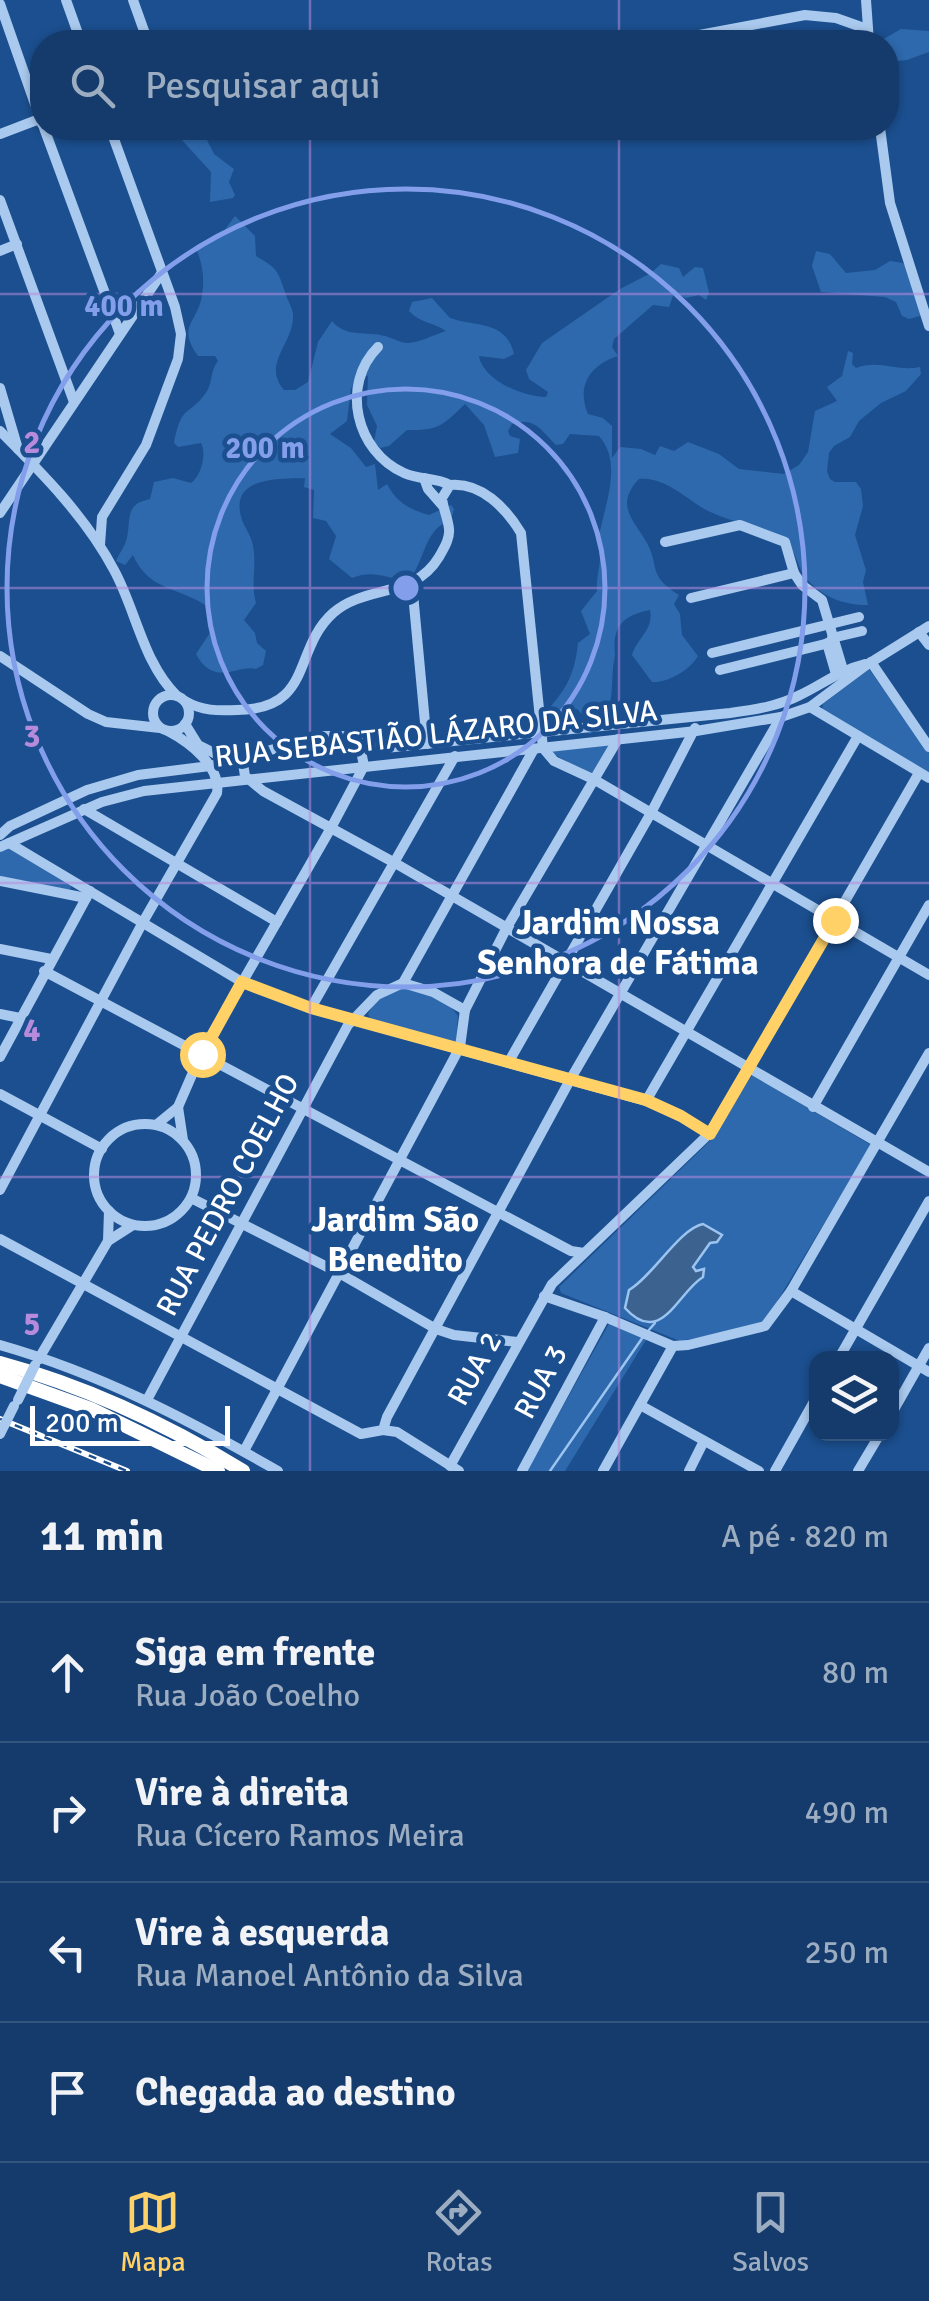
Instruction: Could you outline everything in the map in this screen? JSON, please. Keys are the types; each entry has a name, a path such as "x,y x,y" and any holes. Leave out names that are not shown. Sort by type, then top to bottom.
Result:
{"highway":[{"path":"0,1363 120,1407 210,1450 243,1471"},
{"path":"0,1376 91,1409 218,1471"}],"street":[{"path":"66,0 77,30"},
{"path":"133,0 144,30"},
{"path":"726,30 805,15 836,18 867,30 866,0"},
{"path":"0,4 30,88"},
{"path":"0,134 30,125"},
{"path":"49,140 120,334"},
{"path":"100,546 102,517 146,445 178,360 181,334 114,140"},
{"path":"882,140 890,203 929,326"},
{"path":"0,200 74,402"},
{"path":"0,251 17,244"},
{"path":"0,513 161,274"},
{"path":"378,347 364,365 356,394 358,421 367,441 383,459 404,473 468,486 500,504 521,533 544,732 542,748 450,897 404,982 433,992 464,1010"},
{"path":"0,388 18,450"},
{"path":"0,422 6,406"},
{"path":"0,431 100,546 117,574 157,671 188,710 186,722 198,744 229,760"},
{"path":"424,478 442,505"},
{"path":"125,724 166,695 204,710 262,710 273,704 302,670 329,616 362,598 429,574 446,544 449,531 442,498 450,485"},
{"path":"84,524 102,517"},
{"path":"666,542 740,525 785,542 794,573 802,585 822,600 839,672"},
{"path":"691,598 794,573"},
{"path":"412,583 427,744"},
{"path":"712,653 859,617"},
{"path":"924,629 929,644"},
{"name":"RUA SEBASTIÃO LÁZARO DA SILVA","path":"3,842 102,802 144,791 696,732 781,717 810,707 924,629"},
{"path":"720,670 862,631"},
{"path":"0,656 106,722 164,729 186,722 204,710"},
{"path":"868,664 929,746"},
{"name":"RUA SEBASTIÃO LÁZARO DA SILVA","path":"3,842 10,826 88,790 138,775 210,766 322,736 343,736 385,748 692,716 775,704 800,696 839,672 868,664"},
{"path":"0,1190 217,792 218,782 210,766 154,720 157,671"},
{"path":"810,707 924,776"},
{"path":"508,1062 696,732 692,716"},
{"path":"383,1430 570,1080 781,717"},
{"path":"646,1100 858,736"},
{"path":"244,1452 460,1047 464,1010 506,929 618,739"},
{"path":"156,1125 178,1107 202,1054 364,766 359,740"},
{"path":"542,748 554,761 595,780 929,975"},
{"path":"186,770 194,750"},
{"path":"311,1008 455,756"},
{"path":"242,757 242,770 250,781 273,796 929,1172"},
{"name":"RUA 2","path":"455,1468 544,1296 710,1134 924,776"},
{"path":"272,778 273,796"},
{"path":"102,802 104,822"},
{"path":"84,810 277,922"},
{"path":"3,842 242,982 311,1008 646,1100 710,1134"},
{"path":"0,880 88,895"},
{"path":"0,1057 88,895"},
{"path":"813,1107 929,904"},
{"path":"0,948 52,960"},
{"path":"44,971 571,1251 584,1253"},
{"name":"RUA PEDRO COELHO","path":"147,1400 348,1024 377,995 404,982"},
{"path":"0,1014 20,1018"},
{"path":"544,1296 605,1316 673,1346 688,1346 766,1326 929,1054"},
{"path":"0,1094 102,1149"},
{"path":"178,1107 183,1140 196,1168 191,1198 173,1218 147,1226 133,1225 109,1210 101,1200 94,1174 107,1140 131,1126 156,1125 183,1140"},
{"path":"191,1198 339,1273 436,1329 454,1335 518,1342"},
{"path":"843,1351 929,1201"},
{"path":"108,1242 109,1210"},
{"path":"0,1434 108,1242 133,1225"},
{"path":"0,1239 361,1434 397,1432 455,1468"},
{"path":"790,1291 924,1369"},
{"name":"RUA 3","path":"522,1471 605,1316"},
{"path":"0,1345 147,1400 278,1471"},
{"path":"603,1471 673,1346"},
{"path":"899,1403 924,1369 929,1348"},
{"path":"640,1406 759,1471"},
{"path":"774,1471 809,1410"},
{"path":"690,1471 704,1441"},
{"path":"858,1471 876,1441"}],"shaded area":[{"path":"899,30 929,31 929,52 899,61"},
{"path":"182,140 207,140 214,154 234,169 229,182 233,198 210,202 211,172"},
{"path":"235,216 255,236 256,256 278,273 292,311 292,324 276,371 284,390 295,390 308,382 318,342 332,321 350,332 405,343 446,331 409,311 412,302 432,298 450,318 489,327 504,335 514,354 504,359 479,356 496,380 526,394 546,397 548,392 529,379 526,370 542,343 661,264 679,268 683,277 695,267 703,268 709,292 706,300 699,295 686,298 674,293 669,307 653,305 614,339 612,347 618,356 600,365 588,378 584,394 588,414 603,418 612,426 612,458 620,447 655,455 660,446 674,451 688,442 719,454 739,469 784,474 799,465 808,452 815,411 837,401 827,387 842,376 848,351 853,353 852,364 856,368 920,367 921,374 906,391 881,403 859,421 850,437 829,453 830,479 856,482 861,489 863,506 855,535 866,570 863,582 868,605 840,601 822,592 802,572 792,550 778,538 708,511 658,481 639,479 628,497 629,512 651,551 658,576 679,595 674,604 680,614 682,635 698,656 678,675 652,682 632,655 650,623 650,610 633,615 621,624 615,636 611,697 603,723 589,734 588,720 577,709 565,711 547,729 539,719 566,685 578,643 590,634 581,611 597,591 598,539 611,471 606,447 599,436 570,434 563,444 556,445 537,427 520,422 512,424 508,431 510,436 520,439 518,453 495,457 484,425 465,404 440,425 407,430 389,446 380,448 374,442 377,426 367,405 368,376 363,375 351,388 347,421 330,434 351,448 366,467 375,464 378,490 387,484 404,504 429,515 451,505 451,520 431,536 412,576 370,574 352,578 329,559 336,536 326,521 313,518 314,490 304,487 305,478 269,480 248,488 239,506 254,550 256,603 244,620 266,651 263,665 256,669 210,670 196,654 213,628 208,607 148,576 133,555 125,565 116,561 127,538 131,512 136,504 150,499 154,482 173,478 191,483 200,470 201,443 178,447 174,443 180,421 207,391 218,361 215,356 198,356 189,337 203,289 195,246 218,239"},
{"path":"816,251 830,254 846,273 875,270 890,261 903,263 911,273 923,315 909,319 902,316 896,302 885,297 821,292 812,266"},
{"path":"869,669 929,753 929,774 822,710 823,704"},
{"path":"610,744 592,776 552,753 552,751"},
{"path":"6,847 72,885 70,890 0,879 0,850"},
{"path":"402,988 433,996 453,1010 458,1016 456,1043 371,1020 368,1014 376,1000"},
{"path":"752,1075 871,1145 763,1325 680,1341 561,1293 559,1287 713,1138"},
{"path":"703,1224 722,1235 717,1242 710,1243 693,1267 696,1271 704,1269 703,1277 659,1320 638,1319 625,1308 629,1290 685,1234"},
{"path":"611,1320 649,1335 565,1471 527,1471"}],"waterway":[{"path":"648,1331 655,1323"},
{"path":"550,1471 643,1337"}],"railway":[{"path":"0,1419 127,1471"}],"district":[{"name":"Jardim Nossa Senhora de Fátima","path":"618,942"},
{"name":"Jardim São Benedito","path":"395,1239"}],"route":[{"path":"202,1054 242,982 311,1008 646,1100 710,1134 835,920"}]}
